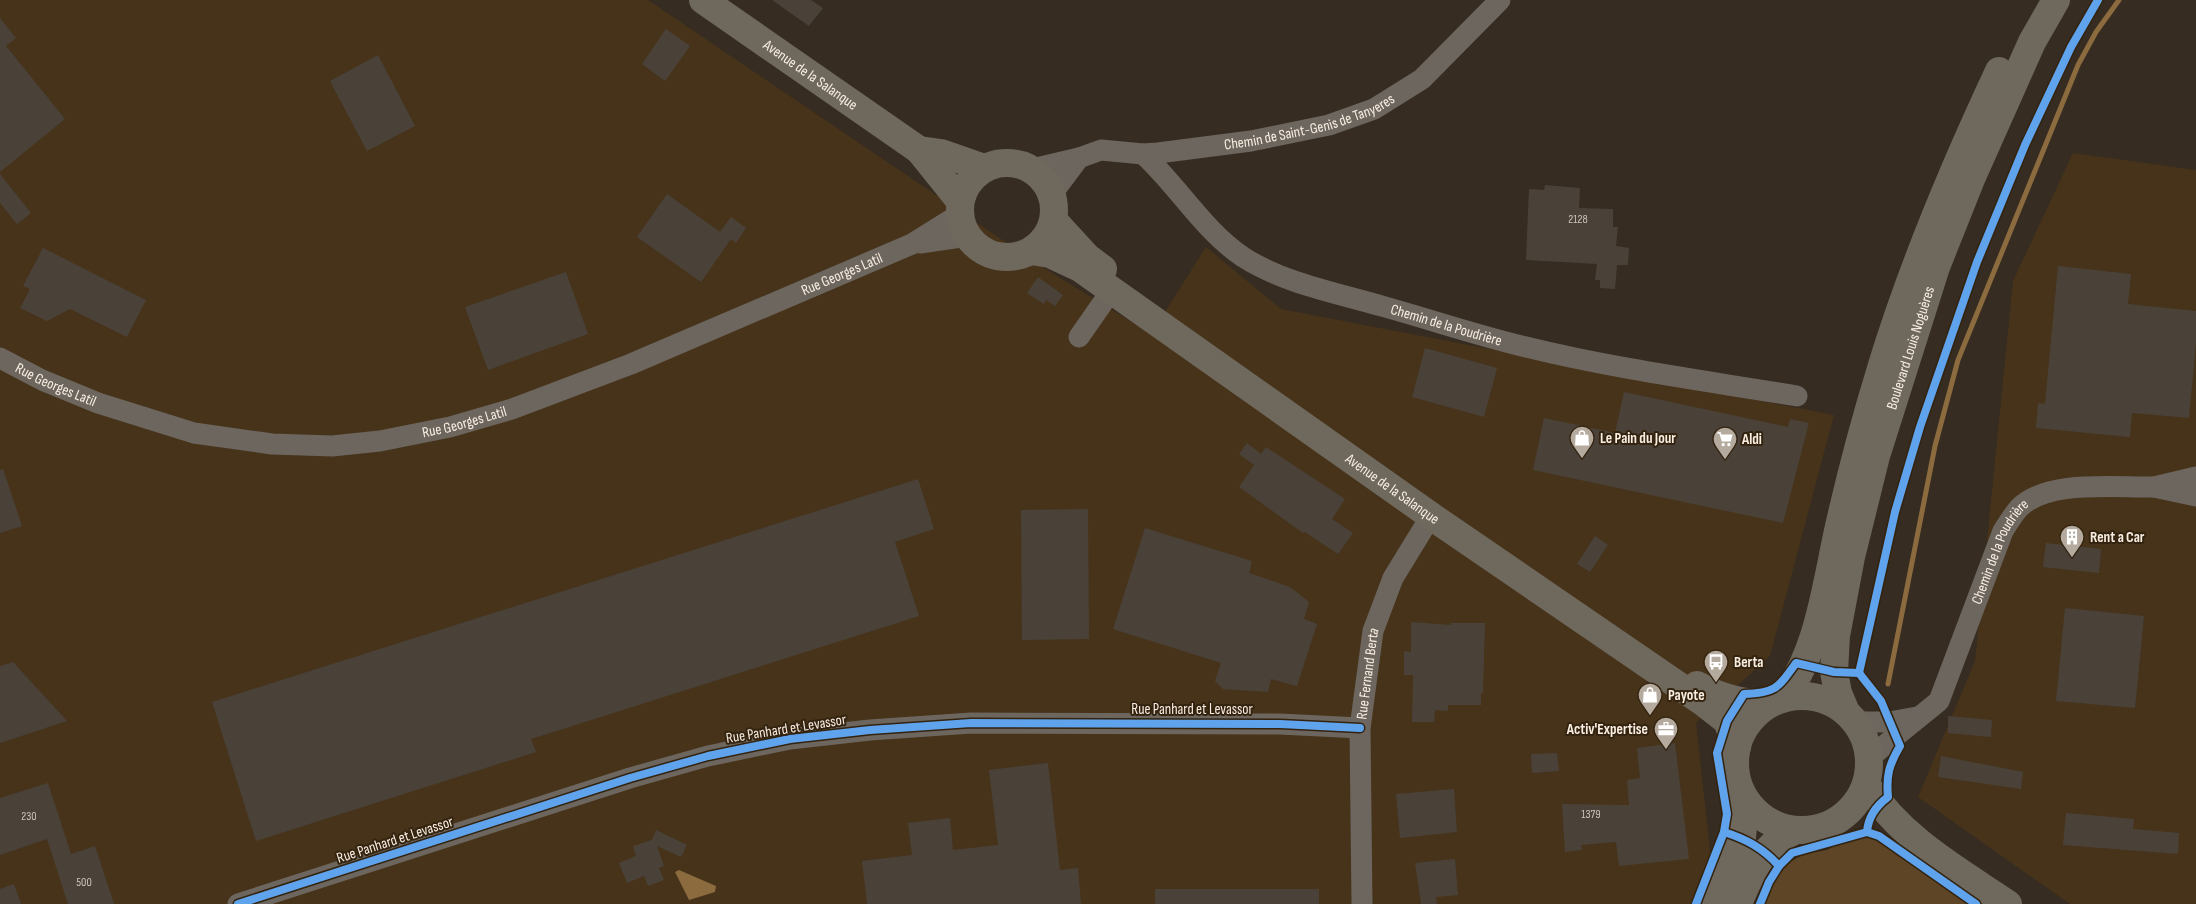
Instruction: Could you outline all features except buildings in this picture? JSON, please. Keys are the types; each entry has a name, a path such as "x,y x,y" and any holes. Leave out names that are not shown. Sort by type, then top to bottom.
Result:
{"main road":[{"name":"Avenue de la Salanque","path":"703,0 919,150"},
{"name":"Boulevard Louis Noguères","path":"1775,702 1793,687 1814,638 1857,450 1882,364 1917,261 1953,169 2034,0"},
{"name":"Boulevard Louis Noguères","path":"1851,717 1838,693 1834,672 1836,636 1851,557 1879,447 1936,267 1971,179 2028,52 2056,0"},
{"path":"919,150 941,153 984,168"},
{"path":"919,150 963,217 978,247 990,254 1004,257 1018,256 1031,251 1045,239 1054,221 1055,208 1052,194 1044,180 1032,169 1008,162 984,168 973,177 965,188 963,217"},
{"name":"Avenue de la Salanque","path":"1054,221 1087,258 1415,490 1696,685 1716,696 1739,702 1775,702"},
{"name":"Avenue de la Salanque","path":"1031,251 1050,254 1080,268 1431,516 1704,703 1727,721 1737,747"},
{"path":"1716,904 1742,838 1744,816 1742,794 1735,763 1737,747 1743,730 1754,716 1775,702 1804,696 1826,700 1851,717 1865,739 1868,771 1879,804 1911,837 2008,904"},
{"path":"1742,794 1756,812 1774,824 1796,830 1818,829 1837,821 1860,799 1868,771"},
{"path":"1837,821 1868,822 1911,837"},
{"path":"1738,904 1754,867 1765,851 1784,835 1796,830"}],"street":[{"name":"Chemin de Saint-Genis de Tanyeres","path":"1032,169 1079,158 1101,150 1143,154 1261,139 1329,125 1374,109 1422,78 1500,0"},
{"name":"Chemin de la Poudrière","path":"1143,154 1160,170 1201,219 1226,243 1243,257 1287,279 1526,347 1620,367 1797,396"},
{"path":"1052,194 1079,158"},
{"name":"Rue Georges Latil","path":"0,358 42,380 98,404 194,433 272,444 332,446 380,441 450,427 512,409 632,364 912,244 963,217"},
{"path":"1079,338 1111,290"},
{"name":"Chemin de la Poudrière","path":"1868,771 1920,717 1939,701 2003,530 2019,508 2038,496 2058,489 2154,487 2196,477"},
{"name":"Chemin de la Poudrière","path":"2154,487 2196,496"},
{"name":"Rue Fernand Berta","path":"1362,904 1360,728 1373,631 1393,578 1431,516"},
{"path":"1851,717 1889,722 1920,717"},
{"name":"Rue Panhard et Levassor","path":"238,904 630,778 708,756 790,740 870,730 971,723 1261,724 1360,728"}],"shaded area":[{"path":"0,0 648,0 1044,268 1151,334 1206,247 1281,309 1834,415 1770,656 1696,723 1711,859 1708,904 0,904"},
{"path":"2073,153 2196,170 2196,904 2070,904 1918,797 1975,661 2013,281"},
{"path":"1871,837 1969,904 1765,904 1773,883 1785,865 1804,854 1827,850 1848,839"},
{"path":"679,870 716,886 715,892 689,900 675,872"}],"waterway":[{"path":"1888,684 1935,446 1958,360 2078,65 2096,32 2119,0"}],"cycle path":[{"path":"1859,673 1895,512 1920,427 1977,262 2025,145 2071,47 2098,0"},
{"path":"1696,904 1724,832 1727,814 1717,753 1727,721 1744,694 1770,690 1780,684 1796,663 1834,672 1859,673 1881,701 1900,746 1889,770 1887,782 1888,797 1873,812 1867,832 1792,853 1779,866 1769,882 1760,904"},
{"path":"238,904 630,778 708,756 790,739 870,730 971,723 1280,724 1360,728"},
{"path":"1724,832 1754,845 1779,866"},
{"path":"1867,832 1879,836 1976,904"}],"place":[{"name":"Le Pain du Jour","path":"1582,459"},
{"name":"Aldi","path":"1725,460"},
{"name":"Rent a Car","path":"2072,558"},
{"name":"Berta","path":"1716,683"},
{"name":"Payote","path":"1650,716"},
{"name":"Activ'Expertise","path":"1666,750"}]}
